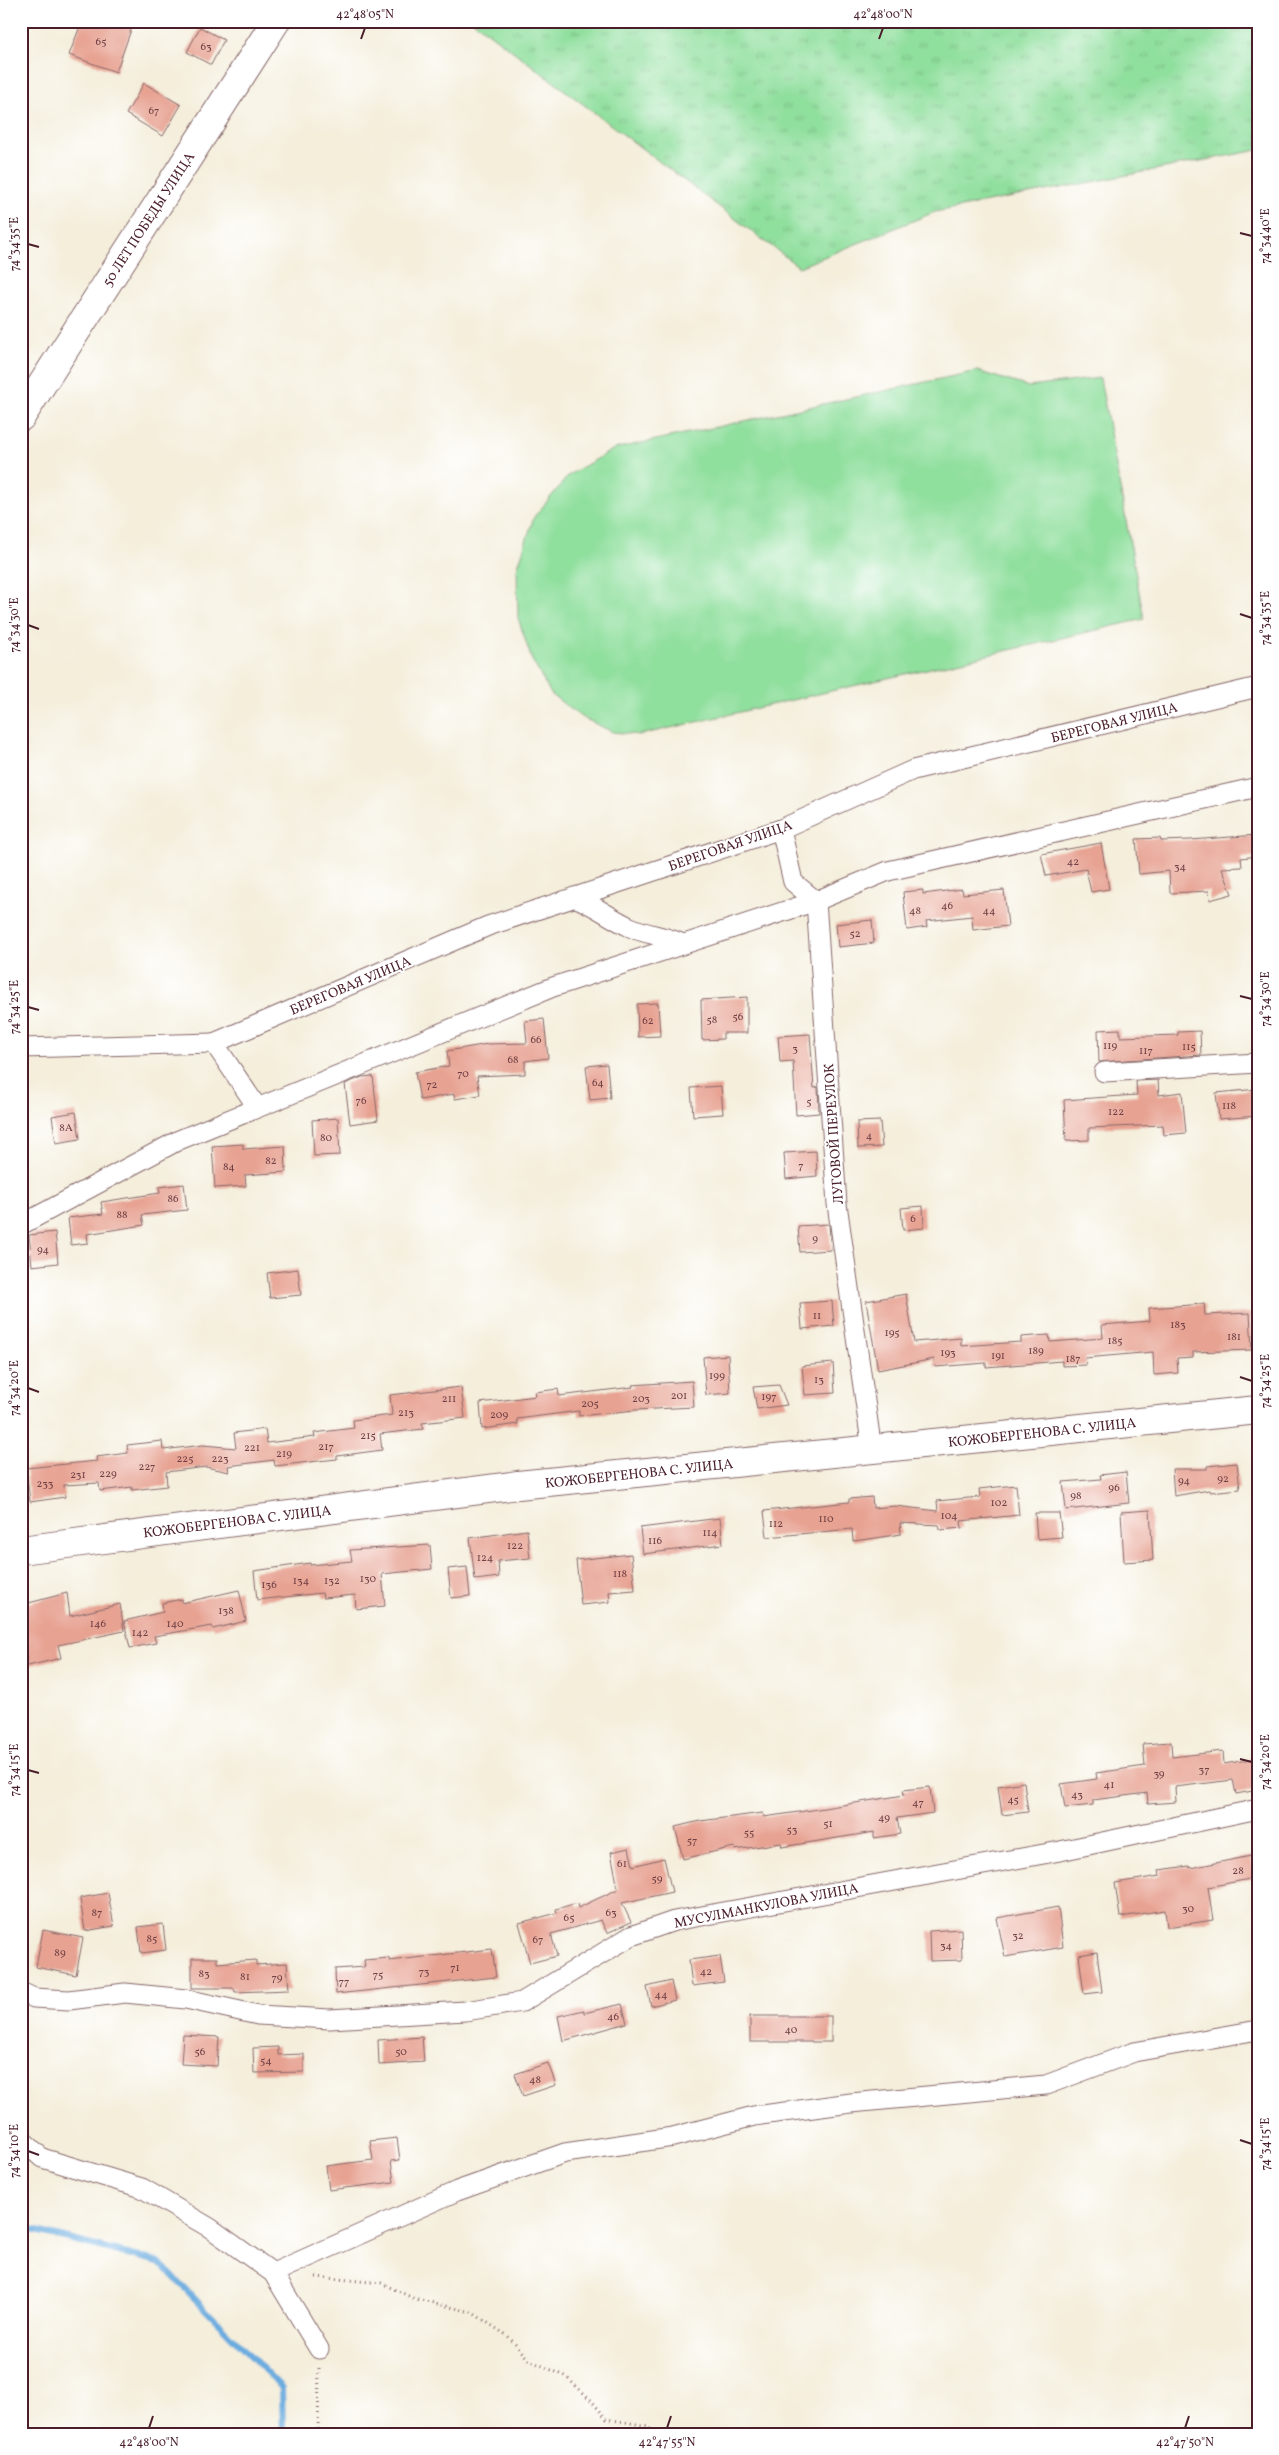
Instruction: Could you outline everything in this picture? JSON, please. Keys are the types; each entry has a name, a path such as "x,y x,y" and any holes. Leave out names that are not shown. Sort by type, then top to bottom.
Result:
{"main road":[{"name":"50 ЛЕТ ПОБЕДЫ УЛИЦА","path":"21,417 276,21"},
{"name":"КОЖОБЕРГЕНОВА С. УЛИЦА","path":"21,1550 508,1486 1258,1410"}],"street":[{"name":"БЕРЕГОВАЯ УЛИЦА","path":"21,1048 214,1043 488,926 781,829 913,770 1258,687"},
{"path":"21,1225 179,1140 552,987 816,901 888,871 1258,787"},
{"path":"781,829 793,882 816,901"},
{"path":"574,897 595,905 631,928 670,938 684,944"},
{"name":"ЛУГОВОЙ ПЕРЕУЛОК","path":"816,901 838,1204 872,1450"},
{"path":"214,1043 257,1107"},
{"path":"1104,1072 1258,1063"},
{"name":"МУСУЛМАНКУЛОВА УЛИЦА","path":"21,1992 34,1998 69,2000 125,1994 186,2000 258,2015 330,2019 465,2012 522,2002 631,1936 674,1921 1060,1852 1258,1809"},
{"path":"273,2273 457,2191 565,2153 673,2137 754,2116 851,2103 1046,2086 1134,2052 1258,2030"},
{"path":"21,2139 42,2158 142,2188 210,2228 273,2273 320,2350"}],"path":[{"path":"312,2276 381,2283 413,2298 472,2312 508,2336 529,2360 565,2376 590,2399 607,2419 648,2426 653,2434"},
{"path":"318,2434 320,2350"}],"green space":[{"path":"473,21 1258,21 1258,150 935,212 799,267"},
{"path":"977,371 1029,387 1100,378 1144,619 640,735 613,732 581,717 551,694 532,660 518,618 517,569 534,517 569,475 614,449"}],"building":[{"path":"82,21 117,21 132,27 116,72 69,55"},
{"path":"200,27 224,40 211,65 187,52"},
{"path":"144,83 181,105 163,136 126,114"},
{"path":"1258,835 1258,856 1241,858 1242,867 1222,868 1232,894 1210,900 1209,891 1170,893 1169,871 1139,874 1136,839 1160,838 1161,841"},
{"path":"1101,843 1109,889 1091,892 1086,869 1046,876 1041,854"},
{"path":"962,889 963,894 1004,890 1008,926 973,930 972,916 926,921 927,927 907,930 903,892 923,890 923,894"},
{"path":"872,920 874,943 838,947 836,924"},
{"path":"747,997 747,1033 723,1033 723,1039 702,1040 701,1000"},
{"path":"658,1003 660,1036 638,1037 637,1004"},
{"path":"544,1019 548,1058 525,1061 525,1074 477,1076 480,1095 455,1099 454,1094 420,1100 415,1072 449,1066 447,1051 488,1044 527,1043 525,1021"},
{"path":"1120,1029 1120,1037 1178,1035 1178,1032 1200,1031 1201,1055 1099,1062 1098,1030"},
{"path":"810,1034 814,1088 818,1087 819,1113 796,1115 793,1061 780,1062 778,1036"},
{"path":"607,1064 610,1098 590,1100 586,1066"},
{"path":"373,1076 378,1120 350,1124 345,1084 362,1077"},
{"path":"1158,1080 1159,1095 1182,1092 1186,1133 1164,1135 1163,1125 1089,1128 1089,1140 1066,1141 1064,1100 1137,1095 1136,1081"},
{"path":"721,1086 723,1114 693,1116 691,1088"},
{"path":"1258,1089 1258,1116 1219,1119 1216,1093"},
{"path":"76,1112 80,1139 56,1143 52,1116"},
{"path":"338,1118 340,1155 314,1156 312,1120"},
{"path":"880,1121 882,1147 858,1148 857,1122"},
{"path":"243,1144 243,1149 285,1146 286,1172 245,1175 246,1186 215,1188 212,1146"},
{"path":"816,1151 817,1176 786,1179 784,1153"},
{"path":"184,1184 187,1210 142,1215 144,1225 87,1234 88,1243 71,1245 68,1218 103,1214 101,1202 160,1193 159,1187"},
{"path":"923,1206 924,1228 903,1230 901,1208"},
{"path":"829,1224 831,1250 800,1252 798,1226"},
{"path":"55,1232 58,1263 32,1266 29,1235"},
{"path":"298,1269 301,1295 270,1298 267,1273"},
{"path":"906,1294 914,1342 961,1338 961,1346 1021,1342 1021,1337 1049,1335 1050,1342 1103,1338 1102,1325 1150,1321 1149,1308 1204,1304 1205,1315 1250,1313 1252,1350 1193,1352 1193,1357 1177,1358 1178,1373 1154,1375 1153,1352 1085,1358 1086,1365 1062,1366 1062,1361 986,1367 986,1363 935,1367 934,1359 878,1370 866,1301"},
{"path":"832,1301 834,1326 802,1329 800,1303"},
{"path":"728,1355 730,1393 706,1395 703,1357"},
{"path":"833,1363 835,1393 805,1395 802,1366"},
{"path":"692,1381 694,1407 635,1410 579,1416 579,1411 517,1419 518,1424 482,1429 480,1403 536,1396 535,1392 558,1389 559,1396 633,1387 632,1385"},
{"path":"779,1385 787,1405 757,1409 753,1387"},
{"path":"461,1387 465,1418 422,1423 423,1429 380,1434 382,1450 337,1456 337,1459 275,1466 274,1460 228,1466 229,1472 206,1467 166,1472 167,1486 132,1490 132,1487 100,1491 99,1483 64,1485 65,1497 30,1502 26,1468 97,1461 96,1457 128,1453 127,1445 162,1441 163,1450 203,1445 236,1448 234,1433 265,1429 267,1443 315,1437 314,1433 354,1428 353,1420 392,1415 390,1395"},
{"path":"1237,1463 1240,1489 1210,1492 1209,1490 1174,1496 1172,1469 1207,1469 1207,1466"},
{"path":"1126,1472 1129,1503 1066,1510 1063,1482 1101,1479 1100,1475"},
{"path":"1016,1485 1019,1515 961,1521 962,1528 940,1530 939,1525 900,1523 901,1534 853,1541 852,1529 767,1537 764,1511 849,1502 849,1499 872,1497 873,1508 895,1506 938,1511 937,1501 980,1497 979,1489"},
{"path":"1150,1510 1153,1560 1124,1562 1121,1512"},
{"path":"1035,1513 1059,1513 1062,1537 1037,1539"},
{"path":"720,1518 723,1544 643,1554 640,1528"},
{"path":"527,1530 530,1558 498,1561 499,1577 475,1580 470,1538"},
{"path":"430,1545 432,1569 382,1574 385,1606 356,1609 355,1595 323,1598 322,1593 257,1600 254,1571 310,1563 310,1565 352,1561 350,1550"},
{"path":"631,1554 635,1590 609,1592 610,1602 581,1605 576,1560"},
{"path":"467,1567 470,1596 451,1598 448,1569"},
{"path":"239,1590 246,1621 213,1629 212,1626 154,1636 156,1643 130,1648 124,1621 163,1612 162,1603 182,1599 182,1603"},
{"path":"67,1593 70,1616 120,1604 124,1631 58,1645 61,1658 28,1666 21,1633 21,1605"},
{"path":"1171,1742 1172,1757 1223,1751 1224,1764 1258,1758 1258,1790 1236,1794 1233,1780 1175,1787 1176,1802 1148,1804 1147,1793 1093,1800 1093,1805 1065,1808 1061,1784 1097,1779 1096,1773 1145,1766 1143,1744"},
{"path":"1024,1782 1028,1812 1002,1815 998,1786"},
{"path":"930,1787 933,1813 897,1818 900,1834 874,1838 874,1832 782,1847 781,1843 735,1850 734,1847 683,1859 675,1827 700,1821 763,1813 764,1817 812,1810 904,1795 903,1790"},
{"path":"629,1848 633,1866 664,1858 672,1892 622,1903 631,1922 607,1933 601,1920 551,1934 557,1956 530,1963 519,1923 557,1913 556,1909 577,1903 578,1908 618,1889 611,1852"},
{"path":"1251,1856 1255,1878 1208,1887 1213,1920 1167,1927 1165,1910 1120,1917 1115,1883 1160,1876 1159,1870 1189,1866 1190,1868"},
{"path":"108,1893 114,1926 85,1931 80,1898"},
{"path":"1058,1907 1063,1947 1005,1957 997,1918"},
{"path":"163,1924 166,1950 141,1953 138,1927"},
{"path":"961,1929 962,1960 930,1961 929,1931"},
{"path":"43,1930 83,1938 76,1975 36,1967"},
{"path":"492,1949 496,1977 336,1994 335,1969 365,1967 364,1960 389,1958 389,1961"},
{"path":"1097,1952 1102,1992 1084,1994 1079,1955"},
{"path":"720,1956 724,1982 692,1986 689,1960"},
{"path":"192,1958 217,1958 217,1963 256,1960 256,1965 287,1963 289,1990 235,1992 234,1988 192,1988"},
{"path":"671,1981 675,2000 651,2006 647,1987"},
{"path":"622,2004 627,2023 563,2041 558,2016 584,2010 584,2013"},
{"path":"750,2016 831,2016 831,2042 750,2042"},
{"path":"183,2035 219,2037 217,2066 181,2064"},
{"path":"422,2037 424,2062 379,2065 378,2040"},
{"path":"278,2047 278,2055 304,2054 304,2072 254,2073 253,2048"},
{"path":"548,2063 556,2085 523,2096 515,2074"},
{"path":"397,2138 400,2160 391,2161 394,2182 329,2190 326,2166 373,2160 370,2141"}],"waterway":[{"path":"21,2227 159,2262 282,2388 283,2434"}]}
